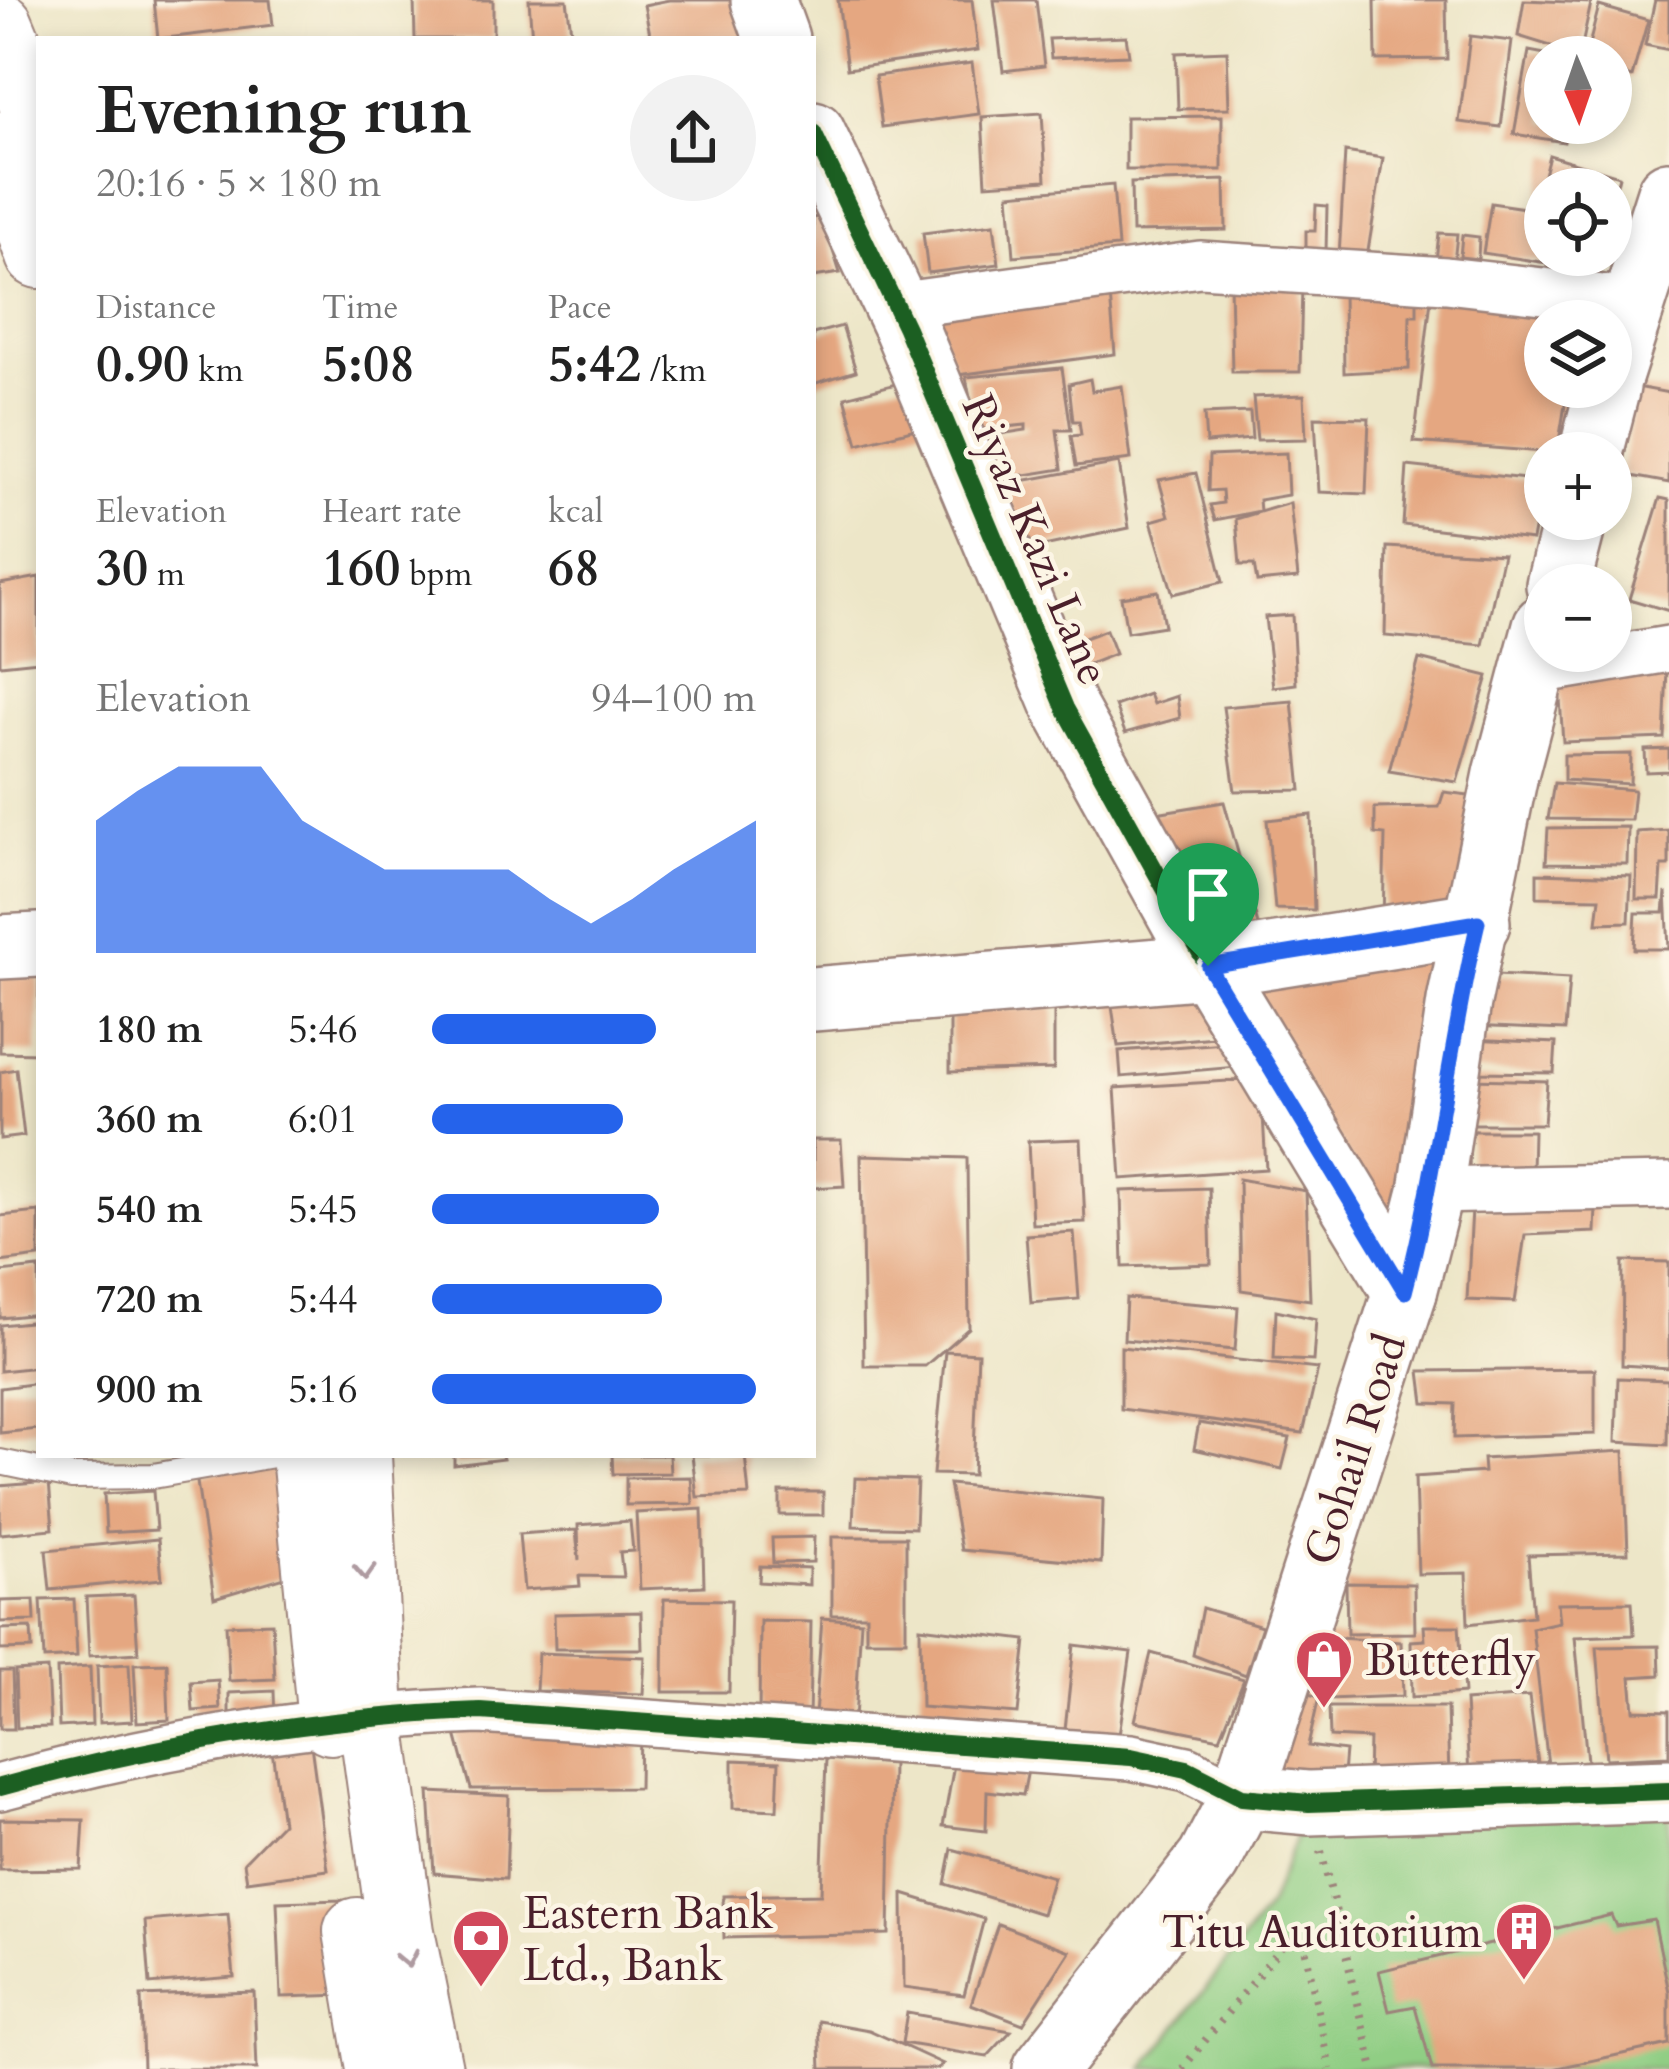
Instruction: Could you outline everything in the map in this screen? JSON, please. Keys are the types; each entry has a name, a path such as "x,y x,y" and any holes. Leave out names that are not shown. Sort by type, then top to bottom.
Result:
{"highway":[{"path":"0,25 36,112"},
{"path":"0,145 36,247"},
{"path":"306,1458 351,1719 429,2069"},
{"path":"358,1458 344,1852 380,2069"}],"main road":[{"path":"763,0 776,36"},
{"name":"Riyaz Kazi Lane","path":"816,139 895,306 1065,708 1208,966 1405,1292"},
{"path":"1630,300 1669,194"},
{"name":"Gohail Road","path":"1045,2069 1209,1860 1242,1797 1405,1292 1431,1192 1459,1002 1533,672"},
{"path":"816,1000 1208,966 1478,922"},
{"path":"0,947 36,945"},
{"path":"1242,1797 1310,1803 1669,1791"}],"street":[{"path":"895,306 1200,264 1382,274 1621,300"},
{"path":"1632,649 1669,649"},
{"path":"1431,1192 1669,1186"},
{"path":"0,1787 133,1753 351,1719 480,1711 1131,1757 1187,1769 1242,1797"}],"lane":[{"path":"0,1462 72,1477 153,1476 256,1458"}],"path":[{"path":"1310,1803 1374,2069"},
{"path":"1182,2069 1300,1923 1330,2069"}],"green space":[{"path":"1669,1791 1669,2069 1144,2069 1269,1906 1309,1803"}],"building":[{"path":"154,0 270,0 273,25 158,36"},
{"path":"414,0 493,0 493,36 415,36"},
{"path":"529,0 567,0 572,36 532,36"},
{"path":"669,0 748,0 755,36 650,36 644,5"},
{"path":"838,0 972,0 978,50 847,69"},
{"path":"994,0 1036,0 1044,66 1003,71"},
{"path":"1375,0 1446,0 1447,59 1376,60"},
{"path":"1524,0 1591,3 1584,36 1518,36"},
{"path":"1655,0 1669,0 1669,50 1645,45"},
{"path":"1599,6 1648,20 1632,77 1632,36 1591,36"},
{"path":"1126,36 1129,55 1051,58 1049,39"},
{"path":"1470,36 1512,41 1501,127 1459,122"},
{"path":"1227,51 1229,108 1178,109 1176,53"},
{"path":"972,63 979,114 882,127 875,76"},
{"path":"1524,79 1524,136 1514,134"},
{"path":"1042,113 1046,180 986,184 982,117"},
{"path":"1222,116 1222,170 1126,170 1126,117"},
{"path":"1345,152 1383,158 1367,257 1339,257"},
{"path":"1549,155 1592,168 1546,168"},
{"path":"1225,180 1226,230 1132,232 1131,183"},
{"path":"1113,185 1118,247 1014,256 1009,194"},
{"path":"1491,203 1524,208 1524,259 1483,253"},
{"path":"1316,205 1327,206 1326,252 1306,251 1306,231 1315,231"},
{"path":"822,216 840,273 816,277 816,217"},
{"path":"994,224 999,264 928,273 923,233"},
{"path":"1439,233 1457,234 1454,263 1436,261"},
{"path":"1462,235 1479,237 1478,259 1460,257"},
{"path":"1109,282 1115,354 957,375 933,310"},
{"path":"1230,282 1302,284 1300,372 1232,372"},
{"path":"1417,288 1417,315 1410,315 1409,369 1344,373 1343,289"},
{"path":"1432,291 1524,305 1524,408 1564,408 1560,432 1524,432 1524,450 1414,442"},
{"path":"842,326 856,371 816,383 816,333"},
{"path":"1062,368 1071,430 1057,430 1062,469 994,480 962,440 1026,430 1026,425 976,430 966,377"},
{"path":"915,379 927,426 858,444 845,397"},
{"path":"1090,379 1092,391 1122,386 1131,459 1076,466 1071,436 1081,435 1079,421 1073,421 1069,384"},
{"path":"1637,387 1669,393 1669,483 1632,476 1629,432"},
{"path":"1304,395 1306,439 1257,440 1253,397"},
{"path":"1250,412 1252,439 1206,443 1204,414"},
{"path":"1315,417 1369,418 1366,494 1319,492"},
{"path":"1286,453 1288,495 1259,500 1260,511 1215,520 1210,505 1223,503 1222,490 1208,491 1209,456"},
{"path":"1119,463 1129,528 1025,550 1005,484"},
{"path":"1407,466 1524,479 1524,539 1403,525"},
{"path":"1196,473 1223,582 1173,594 1151,521 1169,516 1159,480"},
{"path":"1660,498 1669,500 1669,611 1632,600"},
{"path":"1290,503 1298,578 1257,582 1254,565 1240,565 1236,519"},
{"path":"1387,547 1503,554 1483,645 1385,636"},
{"path":"36,578 36,661 0,665 0,584"},
{"path":"1158,591 1164,626 1127,632 1121,597"},
{"path":"1292,615 1296,684 1273,687 1265,617"},
{"path":"1106,630 1115,654 1074,670 1065,645"},
{"path":"1419,659 1488,676 1457,782 1389,771"},
{"path":"1667,669 1664,738 1563,742 1559,684"},
{"path":"1149,694 1153,704 1177,696 1180,718 1125,733 1115,706"},
{"path":"1292,701 1301,790 1235,791 1223,707"},
{"path":"1669,749 1669,771 1646,772 1645,750"},
{"path":"1631,754 1630,784 1564,780 1564,755"},
{"path":"1554,783 1634,790 1631,820 1548,819"},
{"path":"1444,792 1485,797 1464,908 1383,921 1385,835 1375,834 1375,808 1439,807"},
{"path":"1224,802 1262,939 1215,949 1144,815"},
{"path":"1311,815 1314,910 1275,909 1267,820"},
{"path":"1628,827 1627,864 1546,863 1548,828"},
{"path":"1669,830 1669,866 1662,866 1660,899 1636,899 1637,832"},
{"path":"1537,873 1631,876 1629,922 1597,923 1600,898 1537,897"},
{"path":"1666,892 1669,949 1634,949 1636,913 1664,913"},
{"path":"1445,937 1398,1240 1242,976"},
{"path":"1477,974 1569,979 1565,1030 1471,1026"},
{"path":"0,976 36,977 36,1053 0,1052"},
{"path":"1188,979 1235,1035 1118,1046 1109,987"},
{"path":"1054,1008 1054,1069 950,1072 950,1010"},
{"path":"1471,1039 1556,1043 1554,1073 1469,1072"},
{"path":"1238,1042 1249,1066 1121,1077 1119,1051"},
{"path":"16,1069 24,1136 0,1139 0,1072"},
{"path":"1261,1079 1266,1169 1121,1179 1115,1088"},
{"path":"1471,1079 1547,1081 1544,1124 1467,1124"},
{"path":"1470,1131 1533,1131 1532,1171 1469,1173"},
{"path":"1081,1139 1085,1222 1032,1224 1028,1141"},
{"path":"816,1140 841,1140 844,1186 816,1188"},
{"path":"861,1155 967,1158 969,1328 925,1366 864,1366"},
{"path":"1239,1179 1306,1191 1310,1300 1241,1290"},
{"path":"1209,1188 1211,1264 1123,1267 1121,1191"},
{"path":"1596,1206 1595,1232 1525,1235 1515,1302 1467,1300 1472,1209"},
{"path":"36,1212 36,1257 0,1262 0,1216"},
{"path":"1074,1232 1079,1299 1031,1303 1026,1235"},
{"path":"1623,1261 1669,1262 1669,1368 1622,1365"},
{"path":"36,1268 36,1314 0,1318 0,1272"},
{"path":"1126,1298 1238,1307 1235,1350 1124,1340"},
{"path":"1276,1310 1316,1319 1313,1361 1274,1359"},
{"path":"36,1321 36,1367 0,1371 0,1325"},
{"path":"1121,1347 1318,1369 1303,1433 1121,1409"},
{"path":"945,1351 978,1353 973,1475 933,1474"},
{"path":"1595,1369 1595,1434 1454,1438 1455,1404 1424,1403 1420,1371"},
{"path":"1618,1378 1668,1380 1667,1445 1616,1442"},
{"path":"36,1383 36,1429 0,1433 0,1388"},
{"path":"1199,1423 1290,1438 1282,1469 1194,1449"},
{"path":"1624,1451 1628,1553 1528,1555 1533,1616 1468,1624 1466,1573 1418,1574 1415,1477 1484,1472 1483,1459"},
{"path":"454,1458 503,1459 454,1465"},
{"path":"612,1458 669,1458 670,1473 613,1474"},
{"path":"692,1458 745,1458 749,1495 697,1497"},
{"path":"273,1462 285,1577 214,1598 196,1475"},
{"path":"691,1477 693,1504 626,1505 626,1478"},
{"path":"855,1478 917,1480 915,1528 853,1526"},
{"path":"49,1482 53,1529 0,1534 0,1486"},
{"path":"949,1484 1103,1499 1101,1563 961,1550"},
{"path":"153,1491 156,1530 106,1533 104,1494"},
{"path":"780,1492 823,1492 823,1515 780,1515"},
{"path":"702,1509 704,1586 640,1589 636,1513"},
{"path":"630,1521 633,1551 620,1552 623,1577 579,1576 580,1586 524,1590 519,1534 576,1530 579,1561 578,1525"},
{"path":"814,1537 813,1562 773,1563 772,1538"},
{"path":"832,1537 906,1537 906,1640 866,1640 866,1615 832,1615"},
{"path":"158,1539 162,1579 50,1590 46,1550"},
{"path":"760,1566 809,1568 809,1585 759,1582"},
{"path":"1346,1583 1414,1584 1415,1633 1347,1634"},
{"path":"134,1595 138,1653 89,1656 86,1597"},
{"path":"74,1599 77,1657 44,1659 41,1600"},
{"path":"664,1599 731,1600 729,1692 663,1692"},
{"path":"34,1600 35,1621 0,1622 0,1601"},
{"path":"1632,1602 1634,1635 1575,1637 1587,1761 1548,1765 1532,1628 1559,1622 1557,1603"},
{"path":"1202,1608 1262,1626 1246,1675 1193,1655"},
{"path":"641,1612 642,1649 555,1649 554,1614"},
{"path":"822,1618 861,1621 855,1719 815,1716"},
{"path":"760,1621 811,1622 809,1720 759,1720"},
{"path":"272,1623 275,1679 229,1681 226,1625"},
{"path":"1424,1626 1459,1626 1464,1693 1412,1697 1411,1641 1425,1640"},
{"path":"920,1627 1026,1640 1018,1714 921,1707"},
{"path":"31,1628 32,1649 0,1650 0,1629"},
{"path":"1307,1636 1401,1642 1403,1696 1328,1699 1327,1693 1297,1681"},
{"path":"1074,1645 1131,1652 1119,1735 1065,1730"},
{"path":"1659,1646 1660,1675 1631,1677 1634,1710 1669,1711 1669,1756 1606,1759 1597,1647"},
{"path":"538,1653 645,1657 643,1694 536,1691"},
{"path":"1151,1653 1244,1679 1220,1738 1135,1721"},
{"path":"167,1663 169,1720 137,1722 134,1664"},
{"path":"129,1664 132,1721 99,1723 97,1666"},
{"path":"90,1667 92,1725 59,1727 57,1669"},
{"path":"47,1669 50,1727 17,1728 15,1671"},
{"path":"0,1671 12,1671 14,1729 0,1729"},
{"path":"218,1680 220,1709 193,1711 191,1682"},
{"path":"1292,1689 1319,1697 1308,1746 1345,1751 1342,1786 1266,1787"},
{"path":"274,1691 275,1722 229,1723 229,1693"},
{"path":"1529,1696 1539,1771 1469,1775 1465,1701"},
{"path":"1329,1707 1447,1707 1449,1779 1368,1782 1369,1739 1330,1737"},
{"path":"452,1719 640,1727 639,1788 471,1789"},
{"path":"959,1737 1033,1745 1023,1795 987,1791 986,1831 943,1826"},
{"path":"311,1745 328,1870 247,1881 244,1862 282,1823 272,1750"},
{"path":"826,1759 892,1764 889,1934 724,1938 723,1896 821,1894"},
{"path":"733,1760 779,1762 777,1810 733,1808"},
{"path":"429,1792 509,1796 506,1879 434,1873"},
{"path":"0,1819 84,1820 81,1869 0,1870"},
{"path":"952,1849 1053,1877 1042,1914 945,1884"},
{"path":"903,1894 984,1919 964,1995 904,1987"},
{"path":"342,1900 346,1995 281,1997 277,1902"},
{"path":"228,1914 234,1977 150,1984 145,1921"},
{"name":"Titu Auditorium","path":"1611,1915 1616,1926 1654,1920 1669,1992 1669,2044 1553,2069 1432,2069 1415,2006 1389,2011 1379,1971"},
{"path":"998,1924 1070,1951 1023,2024 971,2004"},
{"path":"254,1992 257,2069 143,2069 141,1996"},
{"path":"907,2013 1011,2031 987,2057 902,2043"},
{"path":"819,2021 869,2030 943,2064 938,2069 821,2069"}],"cycle path":[{"path":"816,139 906,328 1065,708 1208,966"},
{"path":"0,1787 238,1735 358,1719 480,1711 1131,1757 1187,1769 1242,1797 1309,1803 1669,1791"}],"place":[{"name":"Butterfly","path":"1324,1710"},
{"name":"Titu Auditorium","path":"1524,1982"},
{"name":"Eastern Bank Ltd., Bank","path":"481,1989"}],"route":[{"path":"1478,922 1459,1002 1431,1192 1405,1292 1339,1183 1208,966 1478,922"}]}
